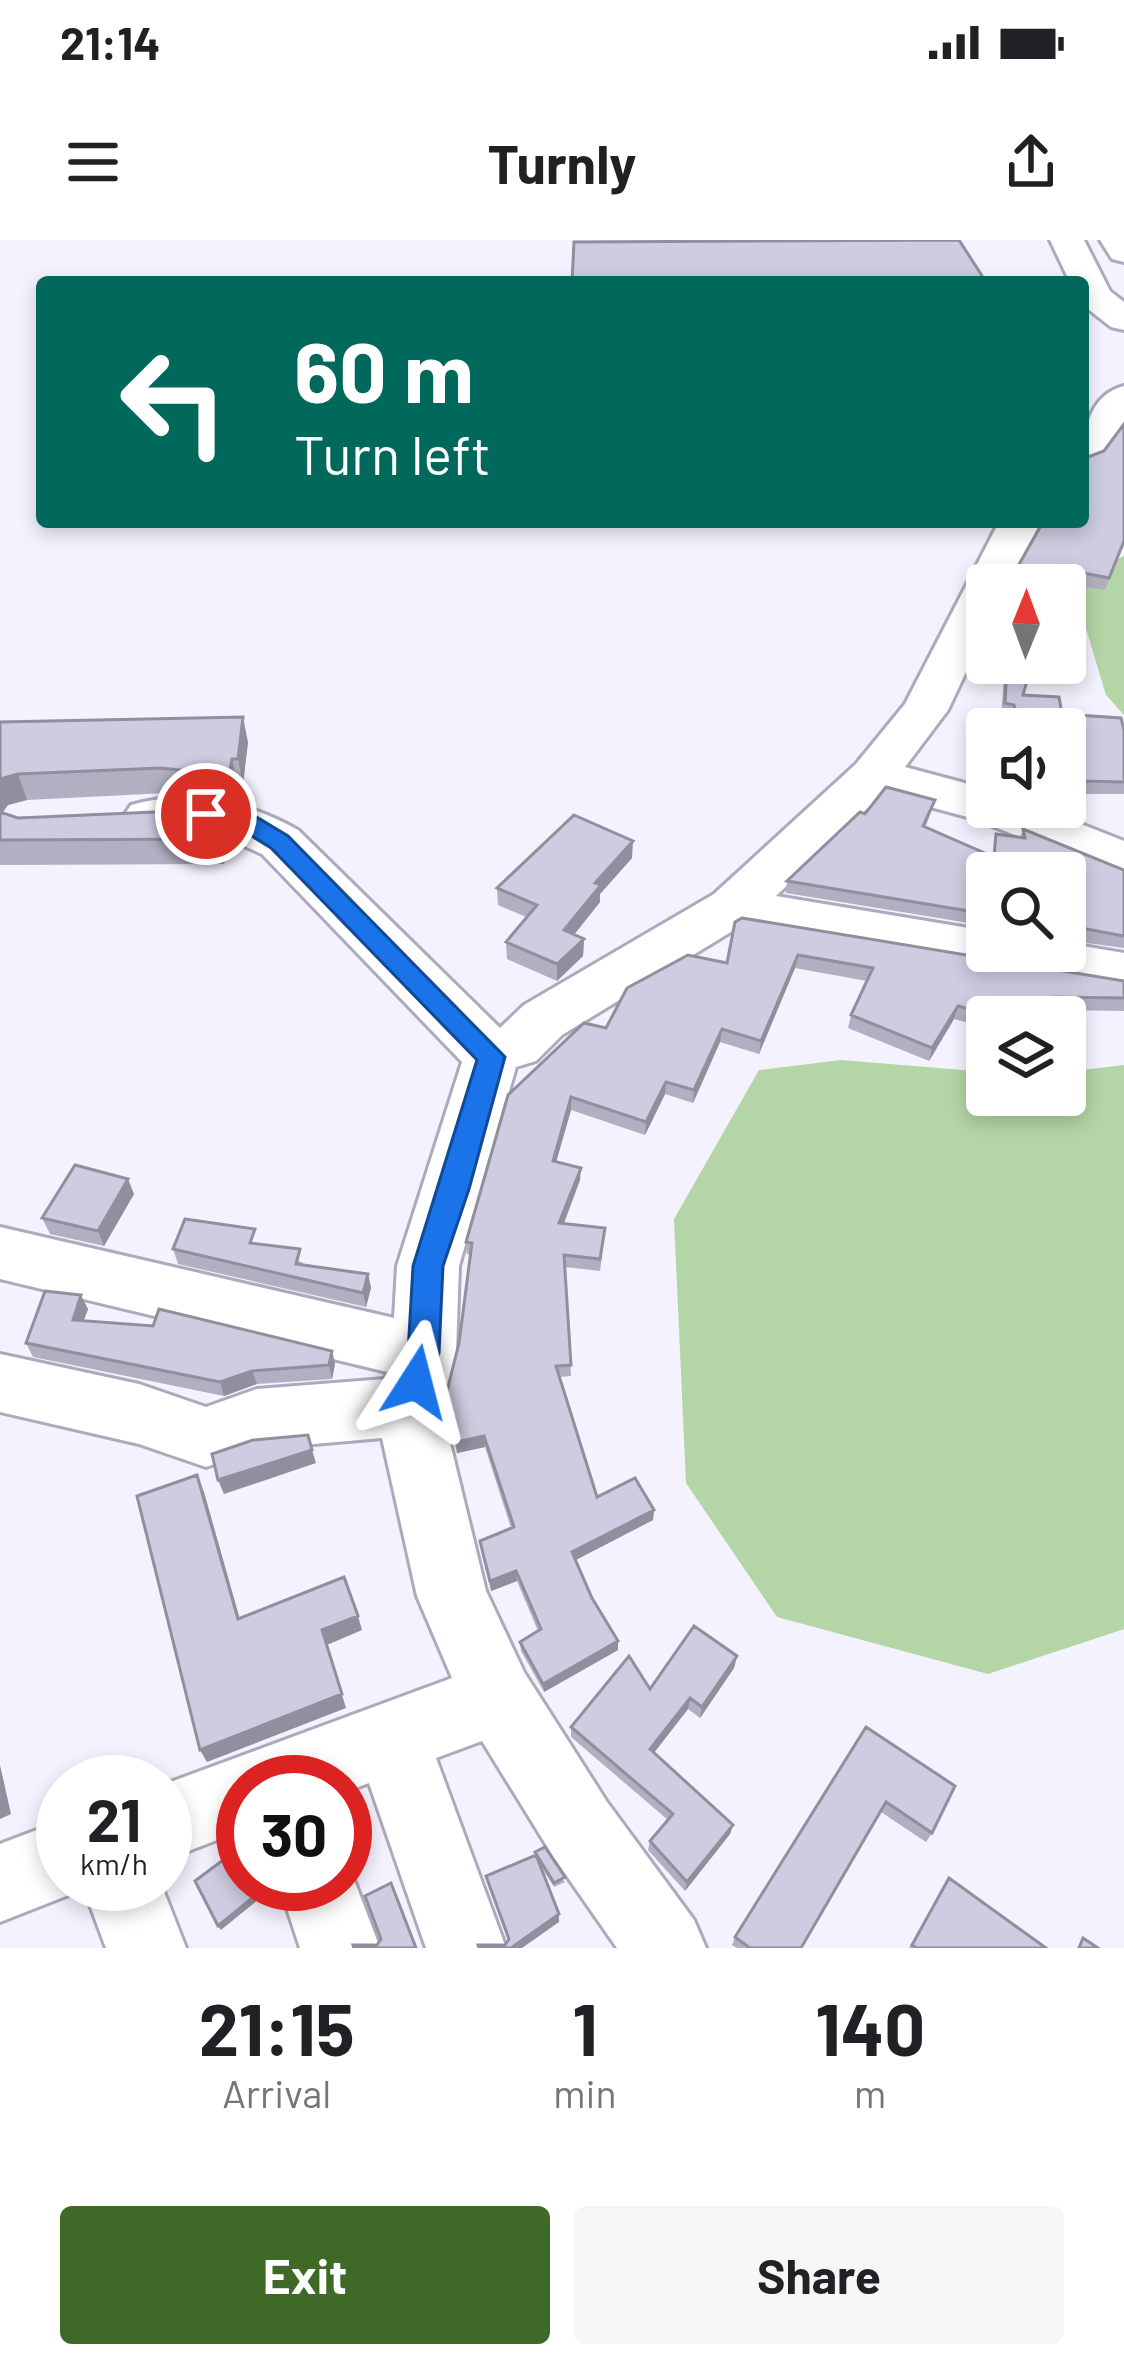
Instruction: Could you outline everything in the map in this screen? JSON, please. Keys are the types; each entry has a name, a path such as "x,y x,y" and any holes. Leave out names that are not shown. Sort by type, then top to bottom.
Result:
{"street":[{"path":"1067,240 1085,276"},
{"path":"1117,240 1124,252"},
{"path":"1089,285 1095,297 1124,319"},
{"path":"1089,326 1124,319"},
{"path":"1089,445 1123,400"},
{"path":"666,1948 580,1829 498,1698 452,1596 416,1382 428,1266 455,1189 491,1057 500,1049 516,1046 543,1020 732,907 873,775 925,710 1015,528"},
{"path":"873,775 966,800"},
{"path":"94,819 206,814 245,820 280,842 491,1057"},
{"path":"1043,828 1124,861"},
{"path":"732,907 966,946"},
{"path":"1086,966 1124,973"},
{"path":"0,1253 416,1382"},
{"path":"0,1383 139,1414 206,1437 257,1420 370,1408 416,1382"},
{"path":"346,1755 498,1698"},
{"path":"391,1738 466,1948"},
{"path":"0,1882 36,1869"},
{"path":"132,1911 146,1948"},
{"path":"327,1911 340,1948"}],"green space":[{"path":"1124,556 1124,715 1106,695 1086,629 1086,572"},
{"path":"841,1060 966,1070 966,1116 1086,1116 1086,1070 1124,1065 1124,1629 988,1674 777,1617 686,1483 674,1219 759,1070"}],"building":[{"path":"959,240 982,276 572,276 574,242"},
{"path":"1124,424 1124,541 1109,578 1086,573 1086,564 1019,564 1040,528 1089,528 1089,457 1104,451"},
{"path":"1006,684 1026,684 1023,695 1059,697 1061,708 1015,708 1005,703"},
{"path":"1086,716 1121,718 1124,782 1086,781"},
{"path":"243,717 238,759 232,759 229,775 160,768 18,774 0,779 0,722"},
{"path":"886,787 935,800 923,826 983,852 966,852 966,911 787,881 860,812 865,814"},
{"path":"200,810 223,814 219,839 0,840 0,812 18,818"},
{"path":"574,815 633,841 595,883 601,885 564,930 584,939 557,964 506,942 537,905 497,888"},
{"path":"1023,829 1080,852 994,852 996,834 1025,838"},
{"path":"1086,855 1124,870 1124,936 1086,929"},
{"path":"742,918 966,955 966,972 1069,972 1124,981 1124,998 966,996 966,1008 958,1006 932,1048 851,1015 873,968 798,955 761,1041 722,1029 694,1090 666,1082 646,1122 571,1097 553,1161 581,1168 559,1223 605,1228 600,1259 564,1255 571,1365 556,1366 597,1497 635,1478 654,1510 572,1552 618,1641 543,1684 520,1642 541,1629 516,1571 490,1581 480,1541 514,1527 484,1436 456,1442 445,1399 459,1343 472,1243 466,1242 508,1095 584,1023 606,1028 627,988 688,955 727,963 735,922"},
{"path":"75,1165 128,1179 98,1231 42,1218"},
{"path":"185,1219 255,1229 250,1243 300,1249 296,1264 368,1274 363,1293 173,1249"},
{"path":"45,1291 81,1295 73,1320 153,1326 159,1309 332,1351 329,1365 252,1371 220,1382 26,1343"},
{"path":"308,1435 312,1450 218,1480 212,1454 253,1440"},
{"path":"197,1475 238,1619 344,1577 358,1616 322,1630 342,1694 200,1750 137,1496"},
{"path":"694,1626 737,1656 702,1707 690,1698 650,1749 733,1825 687,1882 650,1841 673,1814 571,1727 629,1656 650,1689"},
{"path":"866,1727 955,1786 932,1833 886,1802 801,1948 750,1948 735,1937"},
{"path":"545,1847 565,1877 554,1883 535,1852"},
{"path":"536,1855 559,1914 511,1948 479,1948 505,1945 509,1939 486,1876"},
{"path":"216,1865 216,1911 236,1911 218,1926 195,1881"},
{"path":"949,1878 1046,1948 916,1948 912,1945"},
{"path":"391,1883 416,1948 354,1948 377,1945 381,1939 371,1911 372,1892"},
{"path":"1083,1938 1098,1948 1079,1948"}],"route":[{"path":"206,814 245,820 280,842 491,1057 455,1189 428,1266 424,1353 416,1382"}]}
